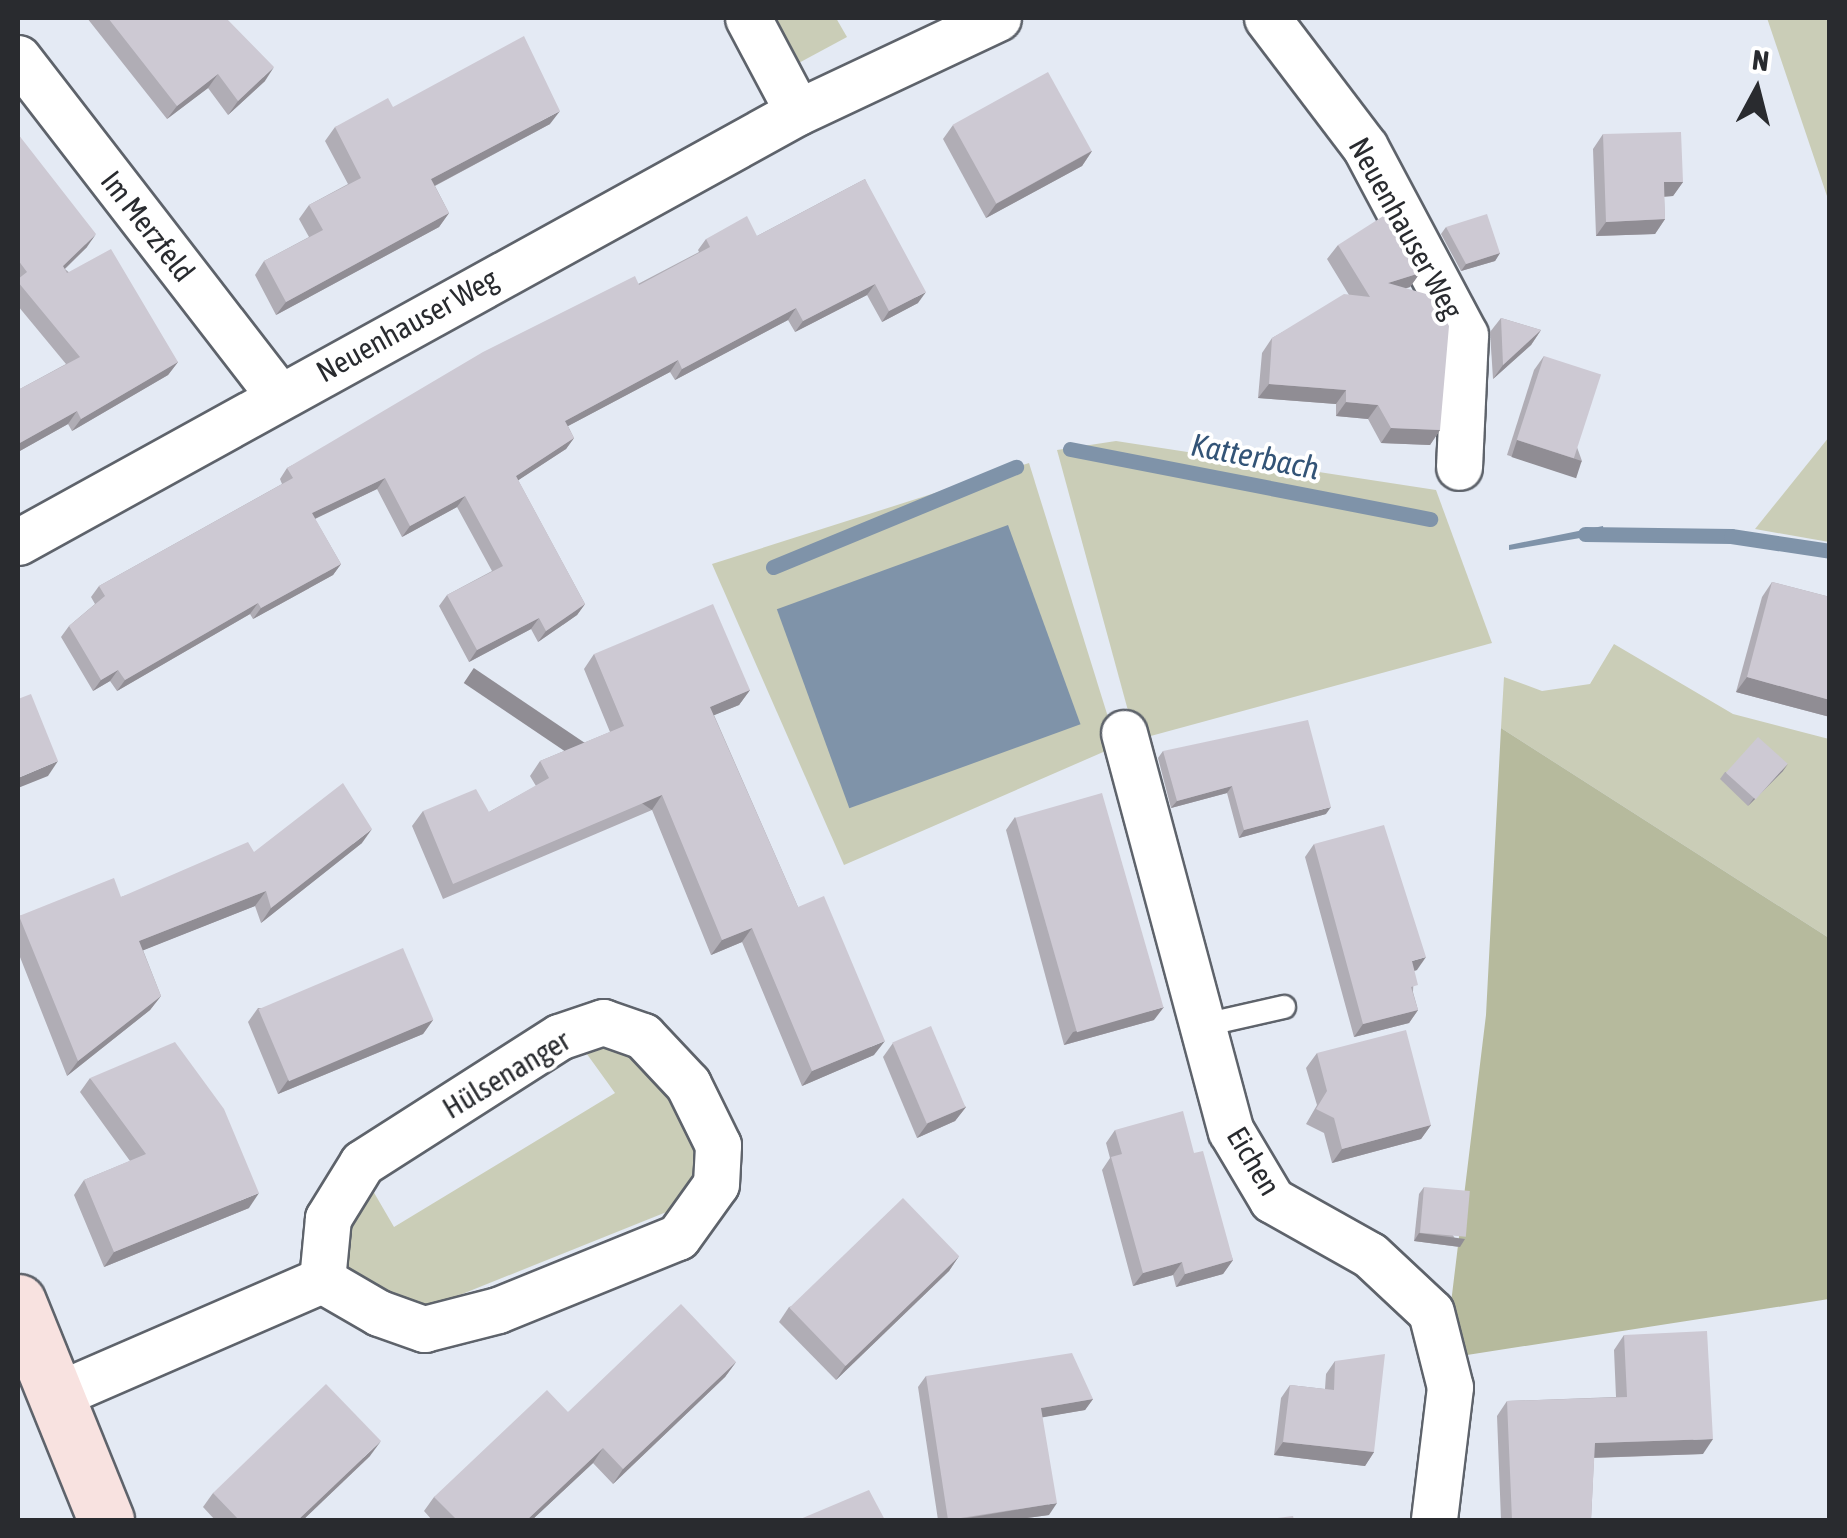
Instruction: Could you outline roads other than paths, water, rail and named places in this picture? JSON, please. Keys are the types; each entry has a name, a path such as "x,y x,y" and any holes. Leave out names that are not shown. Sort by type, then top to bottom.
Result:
{"main road":[{"path":"18,1302 106,1520"}],"street":[{"path":"748,18 798,112"},
{"name":"Neuenhauser Weg","path":"18,542 278,394 798,112 998,18"},
{"name":"Neuenhauser Weg","path":"1266,18 1365,147 1465,335 1458,466"},
{"name":"Im Merzfeld","path":"18,58 278,394"},
{"name":"Eichen","path":"1124,732 1231,1131 1272,1200 1370,1255 1431,1312 1450,1386 1434,1520"},
{"name":"Hülsenanger","path":"603,1022 643,1036 688,1084 718,1145 716,1184 678,1238 498,1310 424,1329 379,1313 322,1280 328,1218 362,1162 558,1037 603,1022"},
{"path":"57,1395 322,1280"}],"lane":[{"path":"1204,1025 1284,1006"}],"water":[{"path":"1008,525 1081,724 849,808 777,609"},
{"path":"1603,526 1604,534 1509,550 1509,545"}],"waterway":[{"name":"Katterbach","path":"1070,449 1430,519"},
{"name":"Katterbach","path":"773,567 1016,467"},
{"name":"Katterbach","path":"1585,534 1731,536 1830,551"}]}
